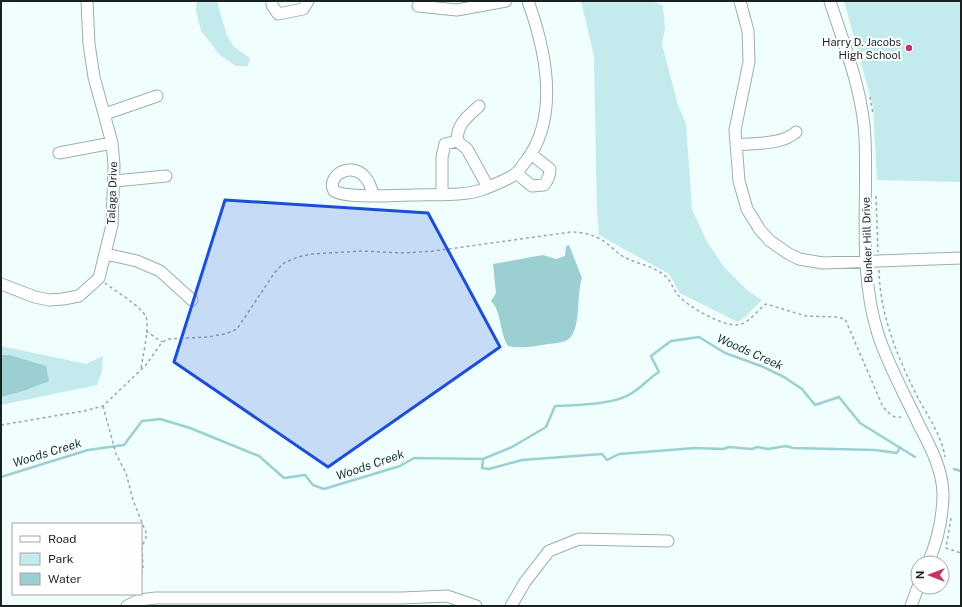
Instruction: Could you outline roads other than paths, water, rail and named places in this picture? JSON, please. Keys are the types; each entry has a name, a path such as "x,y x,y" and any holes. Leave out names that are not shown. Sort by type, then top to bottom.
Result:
{"street":[{"name":"Talaga Drive","path":"1,284 35,297 56,300 79,296 99,278 112,224 115,181 112,143 94,77 90,51 87,1"},
{"path":"272,1 272,5 278,14 303,8 308,1"},
{"path":"418,6 457,10 506,1"},
{"path":"373,196 471,192 488,187 516,173 531,154 543,129 547,102 539,38 528,1"},
{"path":"740,1 748,31 749,62 737,118 736,145 742,197 752,220 770,241 789,254 808,261 823,263 961,258"},
{"name":"Bunker Hill Drive","path":"830,1 861,103 865,137 866,262 872,307 878,333 888,360 919,411 934,456 943,492 942,516 937,542 931,555"},
{"path":"105,114 157,96"},
{"path":"457,141 457,132 461,123 479,106"},
{"path":"736,145 782,140 790,137 796,132"},
{"path":"457,141 467,149 488,187"},
{"path":"442,194 442,157 444,144 457,141"},
{"path":"59,153 112,143"},
{"path":"516,173 532,186 544,185 550,175 550,169 531,154"},
{"path":"115,181 166,176"},
{"path":"106,254 137,260 160,271 192,300"},
{"path":"511,606 524,582 549,551 579,539 668,541"},
{"path":"912,606 915,595"},
{"path":"127,606 139,600 156,598 216,602 448,596 476,606"}],"water":[{"path":"569,245 582,278 577,321 572,336 565,341 558,343 524,347 508,346 503,335 499,316 491,301 496,293 493,264 543,255 556,259 565,256 566,246"},
{"path":"1,355 9,355 46,366 49,381 23,391 1,397"}],"waterway":[{"name":"Woods Creek","path":"1,477 88,450 124,445 142,421 160,419 190,428 259,456 284,478 305,475 313,485 324,489 400,466 414,458 483,459 512,447 546,427 555,406 584,405 606,402 625,397 659,372 651,356 671,341 699,337 725,353 761,366 784,377 802,389 815,405 839,397 860,423 915,457"},
{"path":"483,459 482,468 489,469 522,460 602,454 607,460 619,454 695,448 723,449 729,447 752,449 757,447 768,449 786,446 793,448 875,450 897,453 900,447"},
{"name":"Woods Creek","path":"954,469 961,471"}],"place":[{"name":"Harry D. Jacobs High School","path":"909,48"}]}
